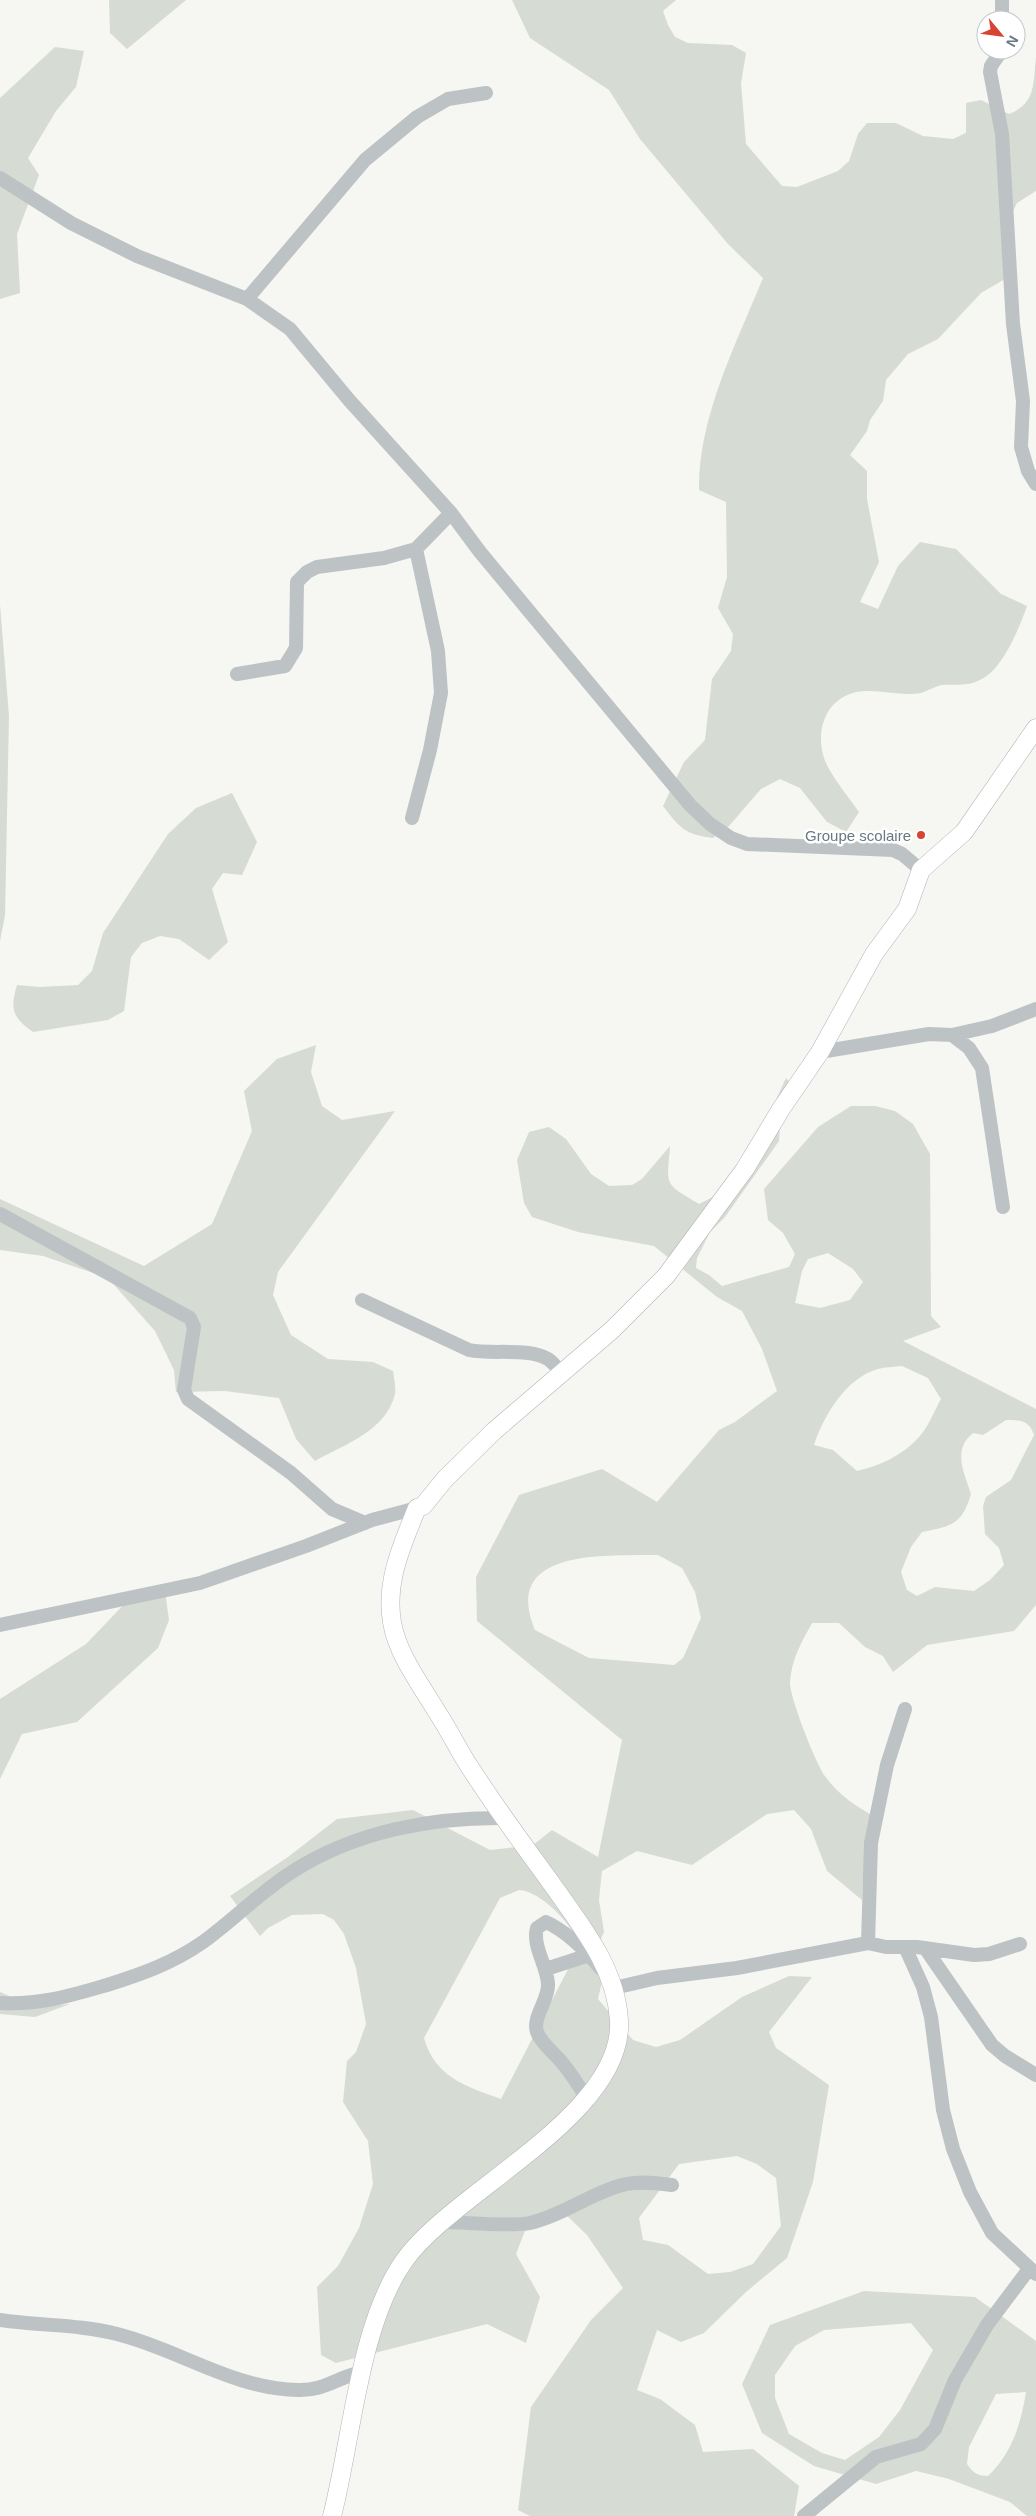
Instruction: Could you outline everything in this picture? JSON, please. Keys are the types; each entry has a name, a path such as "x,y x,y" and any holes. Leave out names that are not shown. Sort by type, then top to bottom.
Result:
{"main road":[{"path":"332,2516 376,2319 389,2287 404,2261 420,2241 557,2127 586,2097 602,2077 617,2040 619,2021 614,1986 593,1943 464,1758 400,1648 392,1623 390,1594 394,1572 417,1508 423,1506 444,1479 494,1430 612,1330 666,1276 745,1170 781,1109 820,1052 874,954 907,909 921,870 964,832 1036,728"}],"street":[{"path":"995,60 990,72 1002,134 1013,324 1023,401 1020,447 1028,471 1036,484"},
{"path":"247,300 365,160 417,117 448,99 486,93"},
{"path":"0,178 71,223 137,256 247,300 290,329 349,400 451,512 480,552 590,686 690,805 710,824 731,838 747,844 893,850 902,854 921,870"},
{"path":"237,674 285,666 293,657 296,648 297,582 307,572 316,567 384,558 416,549 451,512"},
{"path":"412,818 430,750 441,693 438,651 416,549"},
{"path":"820,1052 928,1034 952,1035 992,1026 1036,1009"},
{"path":"952,1035 968,1048 982,1068 1003,1207"},
{"path":"0,1214 190,1318 194,1327 184,1390 188,1399 291,1472 332,1509 365,1523"},
{"path":"362,1300 469,1350 486,1353 528,1353 548,1359 562,1374"},
{"path":"0,1625 200,1583 365,1523 417,1508"},
{"path":"868,1943 871,1843 886,1765 905,1709"},
{"path":"0,2003 47,2001 74,1996 144,1974 173,1961 204,1941 239,1911 295,1870 334,1849 385,1832 416,1825 479,1818 505,1818"},
{"path":"586,2097 536,2031 537,2021 546,1999 548,1985 546,1969 535,1934 541,1923 546,1922 554,1926 589,1955 614,1986 657,1978 770,1963 868,1943 886,1947 925,1948 974,1955 989,1954 1020,1944"},
{"path":"804,2516 876,2457 921,2444 935,2429 955,2380 987,2325 1032,2272 992,2233 970,2192 952,2149 943,2110 931,2017 924,1987 905,1947"},
{"path":"925,1948 992,2045 1005,2056 1036,2075"},
{"path":"546,1969 589,1955"},
{"path":"442,2222 528,2223 562,2212 600,2192 628,2184 652,2182 672,2186"},
{"path":"0,2320 116,2334 149,2344 226,2375 278,2389 315,2389 363,2372"}],"shaded area":[{"path":"109,0 186,0 127,49 110,33"},
{"path":"512,0 676,0 663,11 675,37 688,43 732,45 746,53 741,83 746,144 782,186 797,187 838,171 849,161 858,134 867,123 896,123 923,136 953,139 966,133 966,103 981,100 1009,114 1018,110 1029,99 1032,92 1036,57 1036,191 1017,203 1012,213 1010,276 981,293 938,339 908,354 886,380 883,401 870,420 867,431 850,455 867,471 867,499 879,562 860,602 878,609 898,566 920,542 956,549 1001,594 1027,606 1015,636 1004,656 997,666 982,679 967,684 942,685 913,694 872,691 856,692 837,701 830,709 822,727 821,737 824,758 834,778 859,812 846,832 827,822 800,788 780,779 761,789 729,826 713,838 695,834 684,829 663,806 684,762 705,740 712,679 731,651 733,634 718,608 727,577 726,502 699,490 700,463 705,436 720,382 763,278 728,244 640,139 609,90 530,38"},
{"path":"55,47 84,51 76,87 56,111 28,158 39,175 17,234 20,293 0,299 0,98"},
{"path":"0,605 9,716 5,915 0,941"},
{"path":"232,793 257,842 242,875 223,873 212,889 228,942 209,960 179,939 160,936 142,943 131,957 124,1011 108,1020 33,1032 26,1027 14,1012 13,1006 17,985 40,987 78,985 92,971 103,933 168,834 196,808"},
{"path":"316,1045 311,1072 322,1106 342,1120 395,1111 278,1272 273,1295 291,1335 328,1359 373,1362 393,1371 395,1394 383,1418 374,1427 351,1442 315,1461 296,1439 279,1398 225,1391 176,1392 174,1370 155,1331 108,1278 43,1256 0,1250 0,1199 144,1266 212,1224 252,1131 244,1091 277,1059"},
{"path":"786,1078 792,1085 781,1110 779,1141 725,1217 710,1232 697,1258 696,1268 709,1275 722,1286 789,1267 795,1254 783,1233 768,1220 764,1189 818,1127 851,1106 875,1106 895,1111 913,1124 930,1154 931,1316 941,1327 903,1341 1036,1409 1036,1605 1014,1631 927,1645 893,1672 883,1656 865,1647 839,1623 812,1623 794,1659 790,1683 791,1691 804,1731 825,1776 830,1783 854,1804 875,1817 863,1878 862,1900 827,1871 811,1829 794,1810 767,1814 692,1865 637,1851 602,1871 599,1900 604,1932 595,1953 603,1977 598,1999 633,2040 656,2047 680,2040 742,1997 789,1976 812,1977 769,2032 776,2048 829,2085 813,2182 787,2258 746,2292 704,2333 681,2342 657,2330 637,2390 660,2399 695,2425 703,2452 753,2449 799,2486 794,2516 530,2516 518,2510 531,2407 591,2320 623,2288 587,2235 563,2212 528,2223 516,2254 540,2297 526,2343 487,2324 336,2363 321,2355 317,2287 338,2266 359,2228 373,2184 368,2141 343,2102 347,2061 356,2052 366,2024 356,1968 344,1934 334,1920 323,1914 292,1915 268,1928 260,1936 230,1896 288,1857 337,1819 413,1810 490,1850 533,1845 552,1830 598,1857 622,1740 477,1621 476,1577 519,1495 602,1469 657,1502 719,1430 735,1422 777,1391 762,1349 742,1311 717,1297 654,1246 578,1232 532,1217 524,1203 517,1160 529,1132 549,1127 566,1139 591,1174 609,1186 632,1185 642,1179 670,1146 668,1177 670,1182 673,1187 699,1204 721,1193 774,1104","holes":["828,1253 853,1269 863,1282 850,1300 820,1308 795,1303 802,1271 808,1259","902,1366 928,1378 941,1399 925,1429 913,1443 891,1459 857,1471 833,1450 814,1445 830,1410 846,1389 856,1380 881,1368","1006,1420 1011,1420 1027,1424 1034,1435 1011,1480 986,1497 983,1506 985,1534 999,1548 1004,1565 990,1580 974,1591 935,1587 917,1596 907,1590 901,1572 911,1547 922,1532 948,1526 964,1512 971,1494 963,1470 961,1454 963,1447 973,1433 983,1435","658,1555 682,1568 695,1592 701,1618 683,1658 674,1665 589,1658 535,1630 528,1603 533,1583 546,1570 565,1562 588,1557","519,1890 537,1896 555,1910 571,1929 580,1946 501,2099 464,2084 444,2071 429,2051 424,2038 500,1898","737,2156 757,2164 776,2178 781,2226 753,2264 730,2272 708,2274 668,2245 643,2240 639,2218 679,2164"]},
{"path":"165,1591 169,1620 158,1648 77,1722 22,1734 0,1779 0,1699 86,1644 133,1595"},
{"path":"0,1992 34,2007 70,2004 35,2017 0,2014"},
{"path":"864,2291 975,2297 1036,2341 1036,2516 1027,2516 1010,2502 949,2479 916,2471 876,2484 814,2466 762,2433 742,2384 770,2325","holes":["911,2323 933,2350 900,2410 879,2437 845,2460 822,2453 789,2434 775,2398 775,2375 795,2346 824,2330","1026,2392 1018,2427 1003,2458 988,2476 971,2470 967,2464 969,2447 996,2394"]}],"place":[{"name":"Groupe scolaire","path":"921,835"}]}
